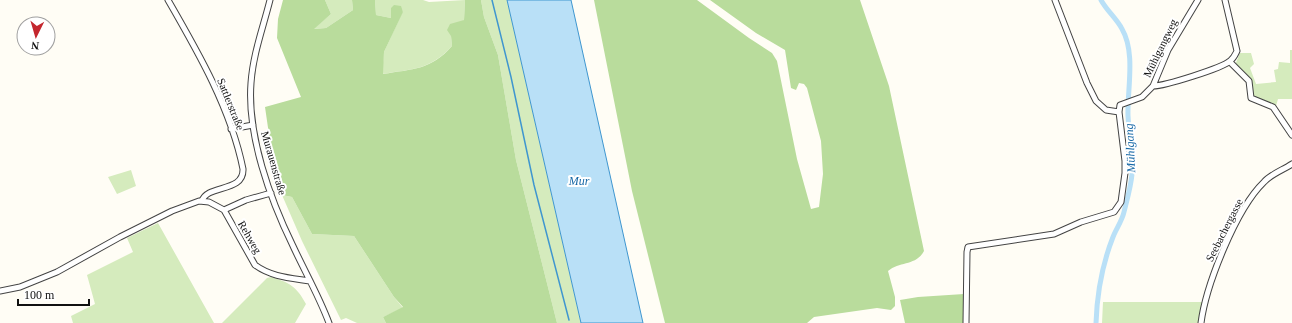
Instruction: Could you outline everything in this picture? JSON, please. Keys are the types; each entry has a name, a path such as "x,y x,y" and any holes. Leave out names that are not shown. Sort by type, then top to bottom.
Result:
{"street":[{"name":"Sattlerstraße","path":"0,291 20,287 51,275 120,236 177,209 194,202 202,201 206,195 234,184 242,177 242,166 231,129 214,86 168,0"},
{"name":"Murauenstraße","path":"270,0 255,51 252,70 250,98 253,125 271,193 292,244 329,323"},
{"path":"966,323 968,247 1054,234 1081,222 1110,214 1117,209 1122,193 1126,166 1119,112 1106,110 1096,101 1087,83 1055,0"},
{"name":"Mühlgangweg","path":"1119,112 1120,105 1142,97 1153,86 1168,50 1198,0"},
{"path":"1153,86 1169,83 1230,62 1235,57 1237,51 1225,0"},
{"path":"1230,62 1249,81 1250,98 1273,107 1292,135"},
{"path":"231,129 253,125"},
{"name":"Seebachergasse","path":"1201,323 1202,309 1217,264 1241,215 1257,189 1265,181 1292,164"},
{"path":"202,201 224,210 246,200 271,193"},
{"name":"Rehweg","path":"224,210 255,265 268,273 278,276 310,281"}],"green space":[{"path":"283,0 325,0 331,14 314,29 326,28 353,10 352,0 375,0 376,15 391,18 391,8 394,5 401,6 403,12 384,52 383,74 421,67 437,60 452,46 451,36 447,30 450,24 464,20 465,0 481,0 484,17 498,55 516,160 557,323 386,323 383,317 403,307 394,297 354,236 312,234 292,197 282,195 273,162 265,107 301,97 277,38 278,19"},
{"path":"325,0 352,0 353,10 326,28 313,29 331,14"},
{"path":"375,0 423,0 429,2 465,0 464,20 451,36 452,46 436,60 420,67 382,74 384,52 403,11 391,8 391,18 376,15"},
{"path":"481,0 507,0 581,323 557,323 516,160 498,55 484,17"},
{"path":"594,0 697,0 772,53 777,61 797,159 811,209 819,207 823,174 821,141 807,88 804,84 799,83 796,90 791,88 785,50 756,33 710,0 860,0 889,86 924,251 917,259 888,271 895,297 895,306 891,310 877,308 814,317 807,323 665,323 632,191"},
{"path":"1290,50 1292,50 1292,99 1278,99 1276,106 1253,97 1251,84 1235,65 1240,53 1251,53 1254,64 1250,68 1256,84 1276,82 1274,70 1278,69 1279,62 1290,63"},
{"path":"131,170 136,186 117,194 108,177"},
{"path":"282,195 292,197 312,234 354,236 394,297 403,308 383,317 386,323 357,323 346,318 341,320 302,241"},
{"path":"158,223 214,323 73,323 71,316 95,304 87,275 133,252 127,238"},
{"path":"271,277 288,283 296,289 306,304 295,323 222,323 267,278"},
{"path":"964,294 964,323 905,323 900,300 918,297"},
{"path":"1103,302 1203,302 1199,323 1102,323"}],"water":[{"name":"Mur","path":"507,0 571,0 643,323 581,323"}],"waterway":[{"path":"492,0 511,77 534,185 569,320"},
{"name":"Mühlgang","path":"1096,323 1099,290 1103,269 1113,237 1123,215 1128,198 1132,174 1128,116 1130,72 1129,49 1122,29 1101,0"}]}
